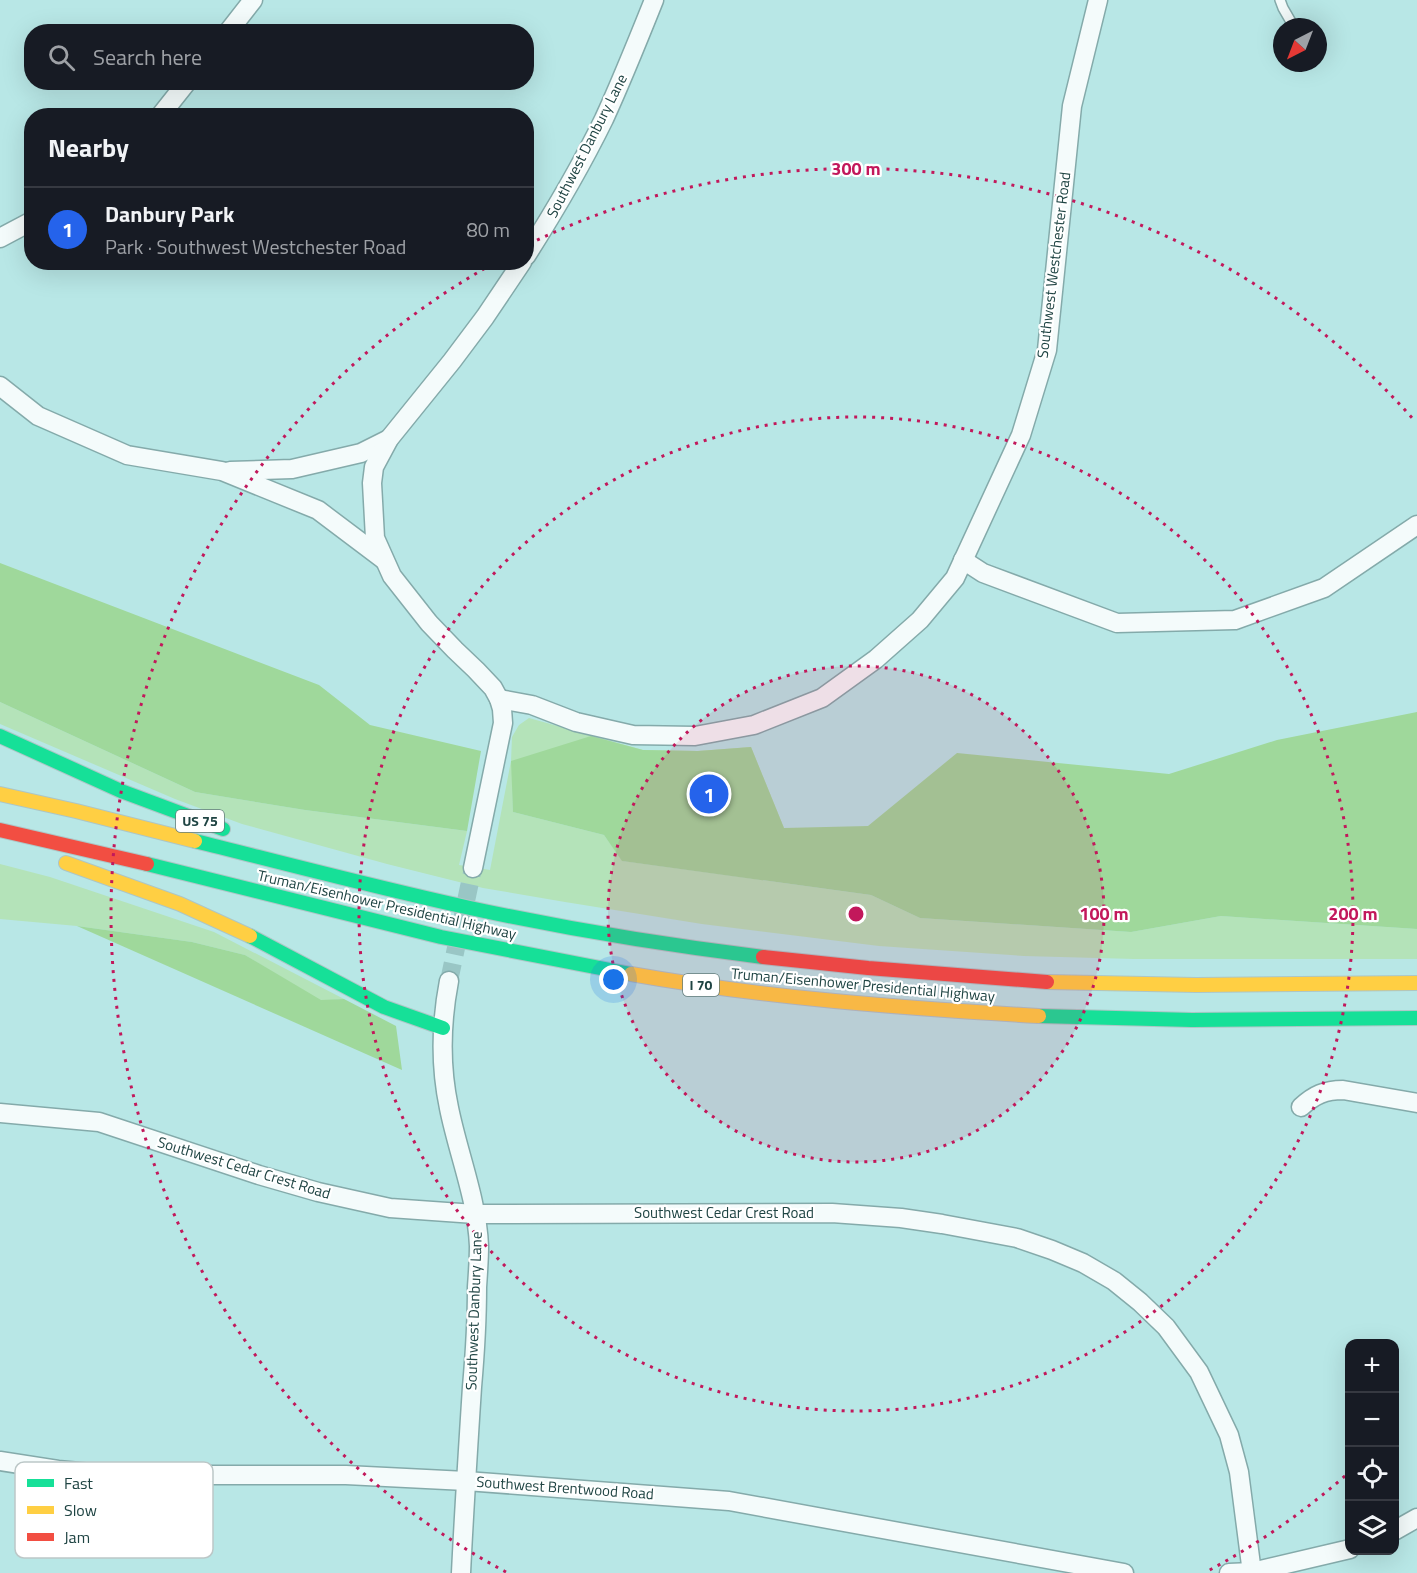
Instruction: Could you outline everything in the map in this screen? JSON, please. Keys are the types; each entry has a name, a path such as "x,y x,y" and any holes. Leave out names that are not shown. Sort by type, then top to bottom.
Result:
{"highway":[{"name":"US 75","path":"0,736 121,790 231,832"},
{"name":"Truman/Eisenhower Presidential Highway","path":"0,794 106,818 406,894 554,925 639,940 761,957 880,970 1064,983 1210,985 1417,983"},
{"name":"Truman/Eisenhower Presidential Highway","path":"0,830 107,854 441,938 676,982 751,992 922,1009 1068,1018 1192,1020 1416,1018"},
{"path":"0,837 180,904 256,939 384,1007 443,1028"},
{"path":"284,849 406,894"}],"street":[{"path":"234,24 253,0"},
{"name":"Southwest Danbury Lane","path":"534,243 603,121 627,69 654,0"},
{"name":"Southwest Westchester Road","path":"499,699 532,705 576,722 633,735 695,736 754,725 822,698 876,659 920,620 955,578 1021,435 1047,350 1072,106 1098,0"},
{"path":"166,108 181,90"},
{"path":"0,238 24,225"},
{"path":"473,868 503,723 502,709 493,688 455,650 401,590 392,576 375,538 372,483 374,467 389,439 452,361 517,270"},
{"path":"0,386 38,416 127,455 222,471 292,469 361,453 389,439"},
{"path":"222,471 318,510 383,559"},
{"path":"963,560 982,573 1117,623 1235,620 1324,588 1417,525"},
{"name":"Southwest Danbury Lane","path":"449,981 443,1028 443,1073 449,1108 475,1214 479,1245 461,1573"},
{"path":"1301,1107 1320,1093 1331,1090 1417,1103"},
{"name":"Southwest Cedar Crest Road","path":"0,1113 99,1122 260,1175 318,1192 390,1208 475,1214 832,1213 901,1218 942,1224 1017,1238 1052,1250 1083,1263 1114,1281 1166,1327 1199,1371 1229,1435 1239,1472 1252,1573"},
{"name":"Southwest Brentwood Road","path":"0,1461 15,1463"},
{"name":"Southwest Brentwood Road","path":"213,1475 346,1475 466,1481 729,1501 1124,1573"},
{"path":"1399,1529 1417,1518"},
{"path":"1229,1573 1252,1573 1345,1550"}],"lane":[{"path":"1280,0 1289,18"}],"green space":[{"path":"0,563 319,685 370,725 481,751 467,831 305,810 195,792 0,702"},
{"path":"0,702 195,792 305,810 467,831 459,865 490,870 511,761 512,737 519,725 529,718 643,750 698,751 751,747 784,828 512,761 513,812 604,835 623,861 871,895 920,918 1131,932 1221,916 1417,929 1417,959 1134,959 1024,956 879,946 702,924 483,888 242,824 175,799 0,724"},
{"path":"1417,712 1417,929 1221,916 1131,932 920,918 871,895 622,861 604,835 513,812 511,761 591,736 643,750 698,751 751,747 784,828 868,826 957,753 1169,774 1277,740"},
{"path":"0,864 50,877 214,932 344,999 321,1001 245,955 192,942 77,926 0,919"},
{"path":"77,926 192,942 245,955 321,1000 344,999 396,1026 402,1070"}],"tunnel":[{"path":"449,981 473,868"}],"traffic: fast":[{"path":"0,736 121,791 223,829"},
{"path":"195,841 506,916 616,936 763,957"},
{"path":"147,864 441,937 631,974"},
{"path":"250,936 384,1007 443,1028"},
{"path":"1039,1016 1192,1020 1417,1018"}],"traffic: slow":[{"path":"0,794 195,841"},
{"path":"66,863 180,904 250,936"},
{"path":"631,974 733,990 835,1001 1039,1016"},
{"path":"1047,982 1196,985 1417,983"}],"traffic: jam":[{"path":"0,830 147,864"},
{"path":"763,957 1047,982"}],"place":[{"name":"Danbury Park","path":"709,794"}]}
